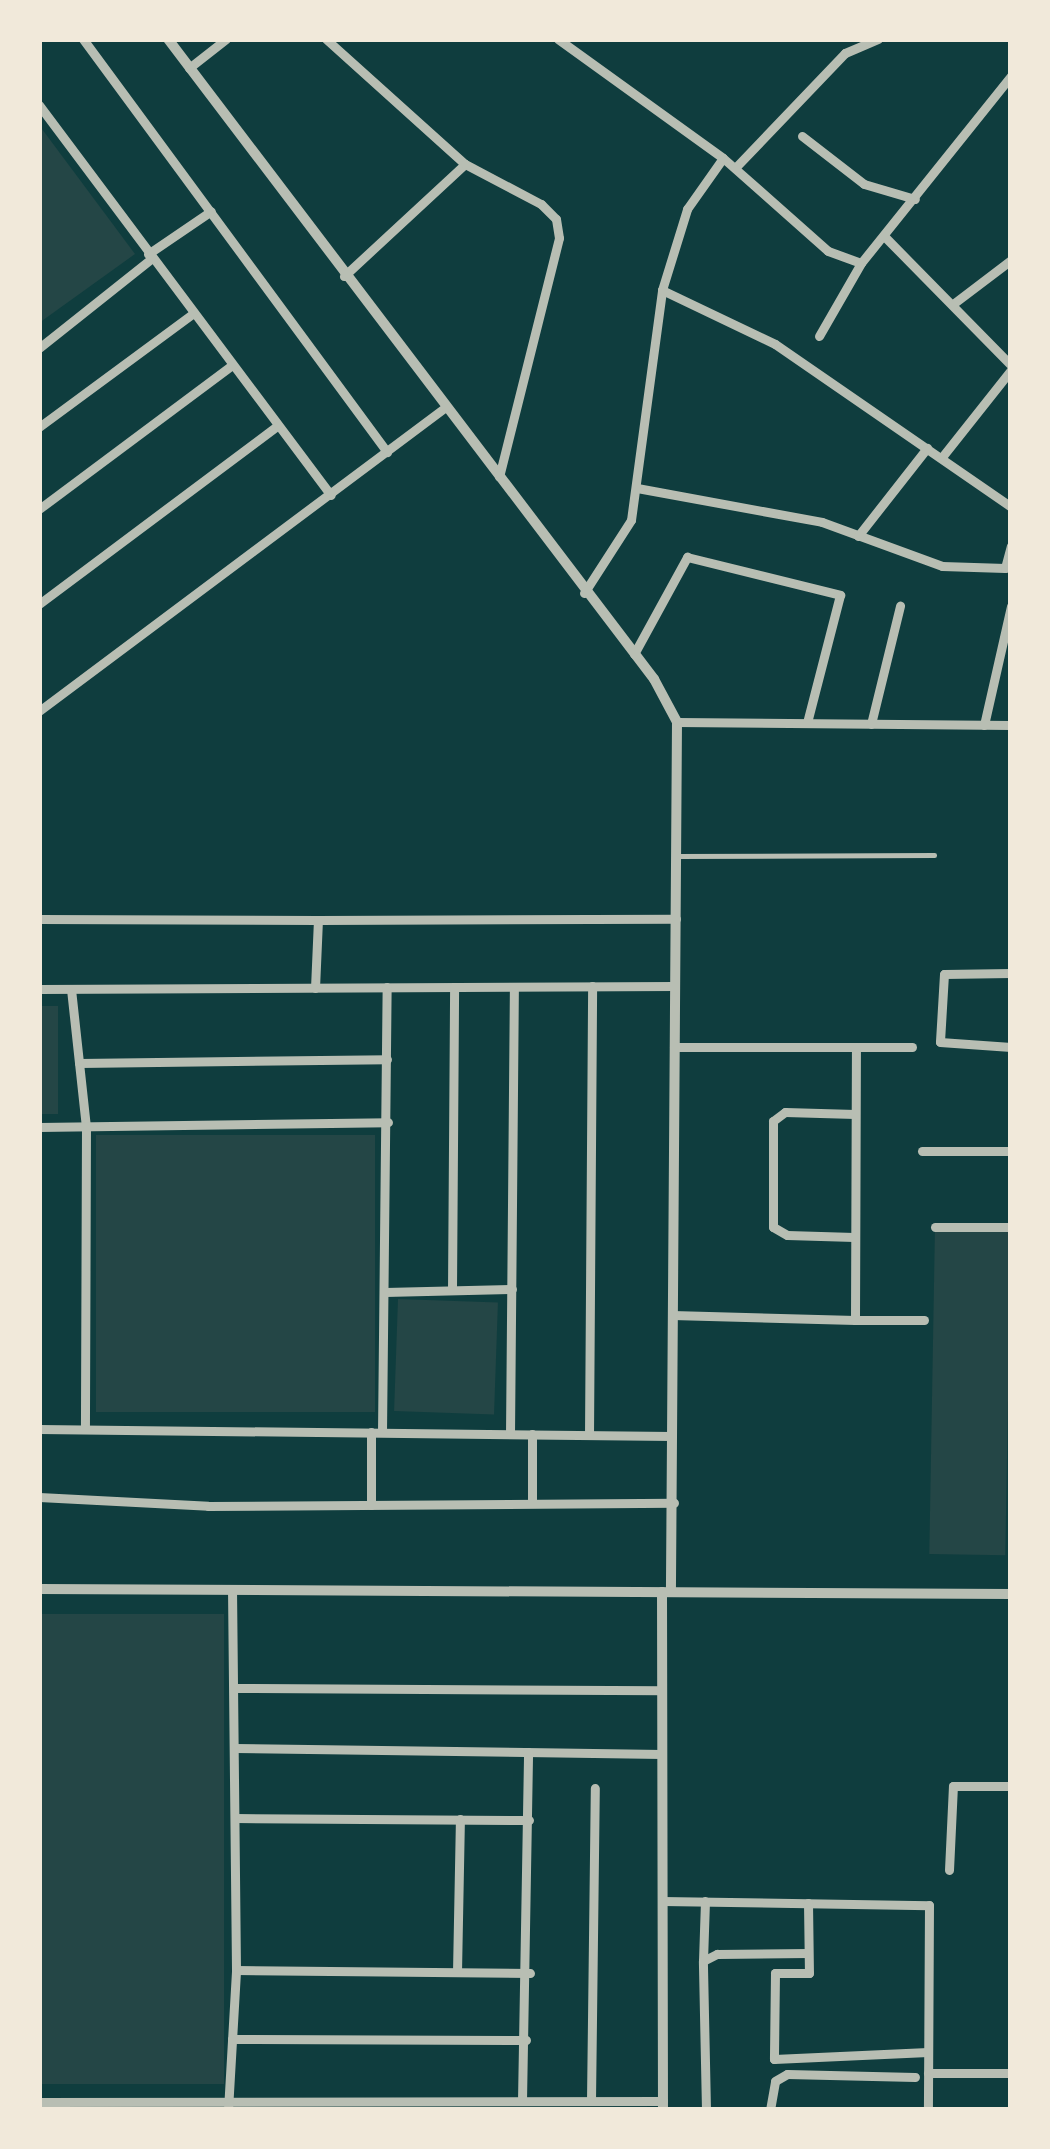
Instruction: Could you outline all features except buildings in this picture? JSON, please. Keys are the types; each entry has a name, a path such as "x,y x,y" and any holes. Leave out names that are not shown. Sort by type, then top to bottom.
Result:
{"street":[{"path":"83,39 387,452"},
{"path":"39,2102 93,2106 591,2101 663,2105 662,1690 674,1503 676,722 634,655 498,482 168,39"},
{"path":"189,68 226,39"},
{"path":"326,39 465,164 541,204 556,219 559,238 498,482"},
{"path":"558,39 723,158 828,250 861,262"},
{"path":"735,168 845,53 878,39"},
{"path":"819,336 861,262 1011,76"},
{"path":"39,105 331,495"},
{"path":"802,136 864,184 914,199"},
{"path":"584,593 631,520 662,290 688,209 723,158"},
{"path":"344,276 465,164"},
{"path":"39,348 211,211"},
{"path":"885,236 1011,367 941,457"},
{"path":"953,304 1011,260"},
{"path":"662,290 775,344 1011,507"},
{"path":"39,427 192,314"},
{"path":"39,509 231,366"},
{"path":"39,711 443,409"},
{"path":"39,604 277,426"},
{"path":"858,536 927,448"},
{"path":"637,488 809,518 942,566 1005,568 1011,547"},
{"path":"634,655 687,557 840,596 807,723"},
{"path":"871,724 900,606"},
{"path":"984,725 1011,606"},
{"path":"676,722 1011,725"},
{"path":"39,919 676,920"},
{"path":"316,988 317,920"},
{"path":"1011,973 944,974 940,1042 1011,1047"},
{"path":"510,1434 514,986"},
{"path":"589,1435 592,986"},
{"path":"39,989 675,986"},
{"path":"371,1505 385,1292 387,987"},
{"path":"452,1290 454,987"},
{"path":"71,989 86,1126 85,1429"},
{"path":"674,1047 912,1047"},
{"path":"855,1319 856,1047"},
{"path":"79,1063 387,1059"},
{"path":"854,1237 787,1235 773,1227 773,1121 785,1112 855,1114"},
{"path":"39,1127 388,1122"},
{"path":"922,1151 1011,1151"},
{"path":"935,1227 1011,1227"},
{"path":"385,1292 512,1289"},
{"path":"673,1315 924,1320"},
{"path":"39,1429 672,1436"},
{"path":"532,1434 532,1503"},
{"path":"39,1497 371,1505 674,1503"},
{"path":"39,1588 1011,1594"},
{"path":"228,2105 236,1970 232,1589"},
{"path":"234,1688 662,1690"},
{"path":"235,1748 662,1754"},
{"path":"522,2102 530,1972 528,1752"},
{"path":"949,1870 953,1786 1011,1786"},
{"path":"591,2101 595,1788"},
{"path":"235,1818 529,1820"},
{"path":"458,1972 460,1819"},
{"path":"662,1901 929,1905 928,2110"},
{"path":"705,1901 706,2110"},
{"path":"808,1903 809,1973 775,1972 774,2059 928,2052"},
{"path":"704,1961 717,1954 808,1953"},
{"path":"236,1970 530,1972"},
{"path":"232,2039 526,2040"},
{"path":"928,2073 1011,2073"},
{"path":"770,2110 775,2081 787,2074 915,2077"}],"lane":[{"path":"676,856 934,855"}],"shaded area":[{"path":"39,125 135,254 39,323"},
{"path":"39,1006 58,1006 58,1114 39,1114"},
{"path":"96,1135 375,1135 375,1412 96,1412"},
{"path":"935,1227 1011,1228 1005,1555 929,1554"},
{"path":"398,1299 498,1302 494,1414 394,1411"},
{"path":"39,1614 224,1614 224,2084 39,2084"}]}
